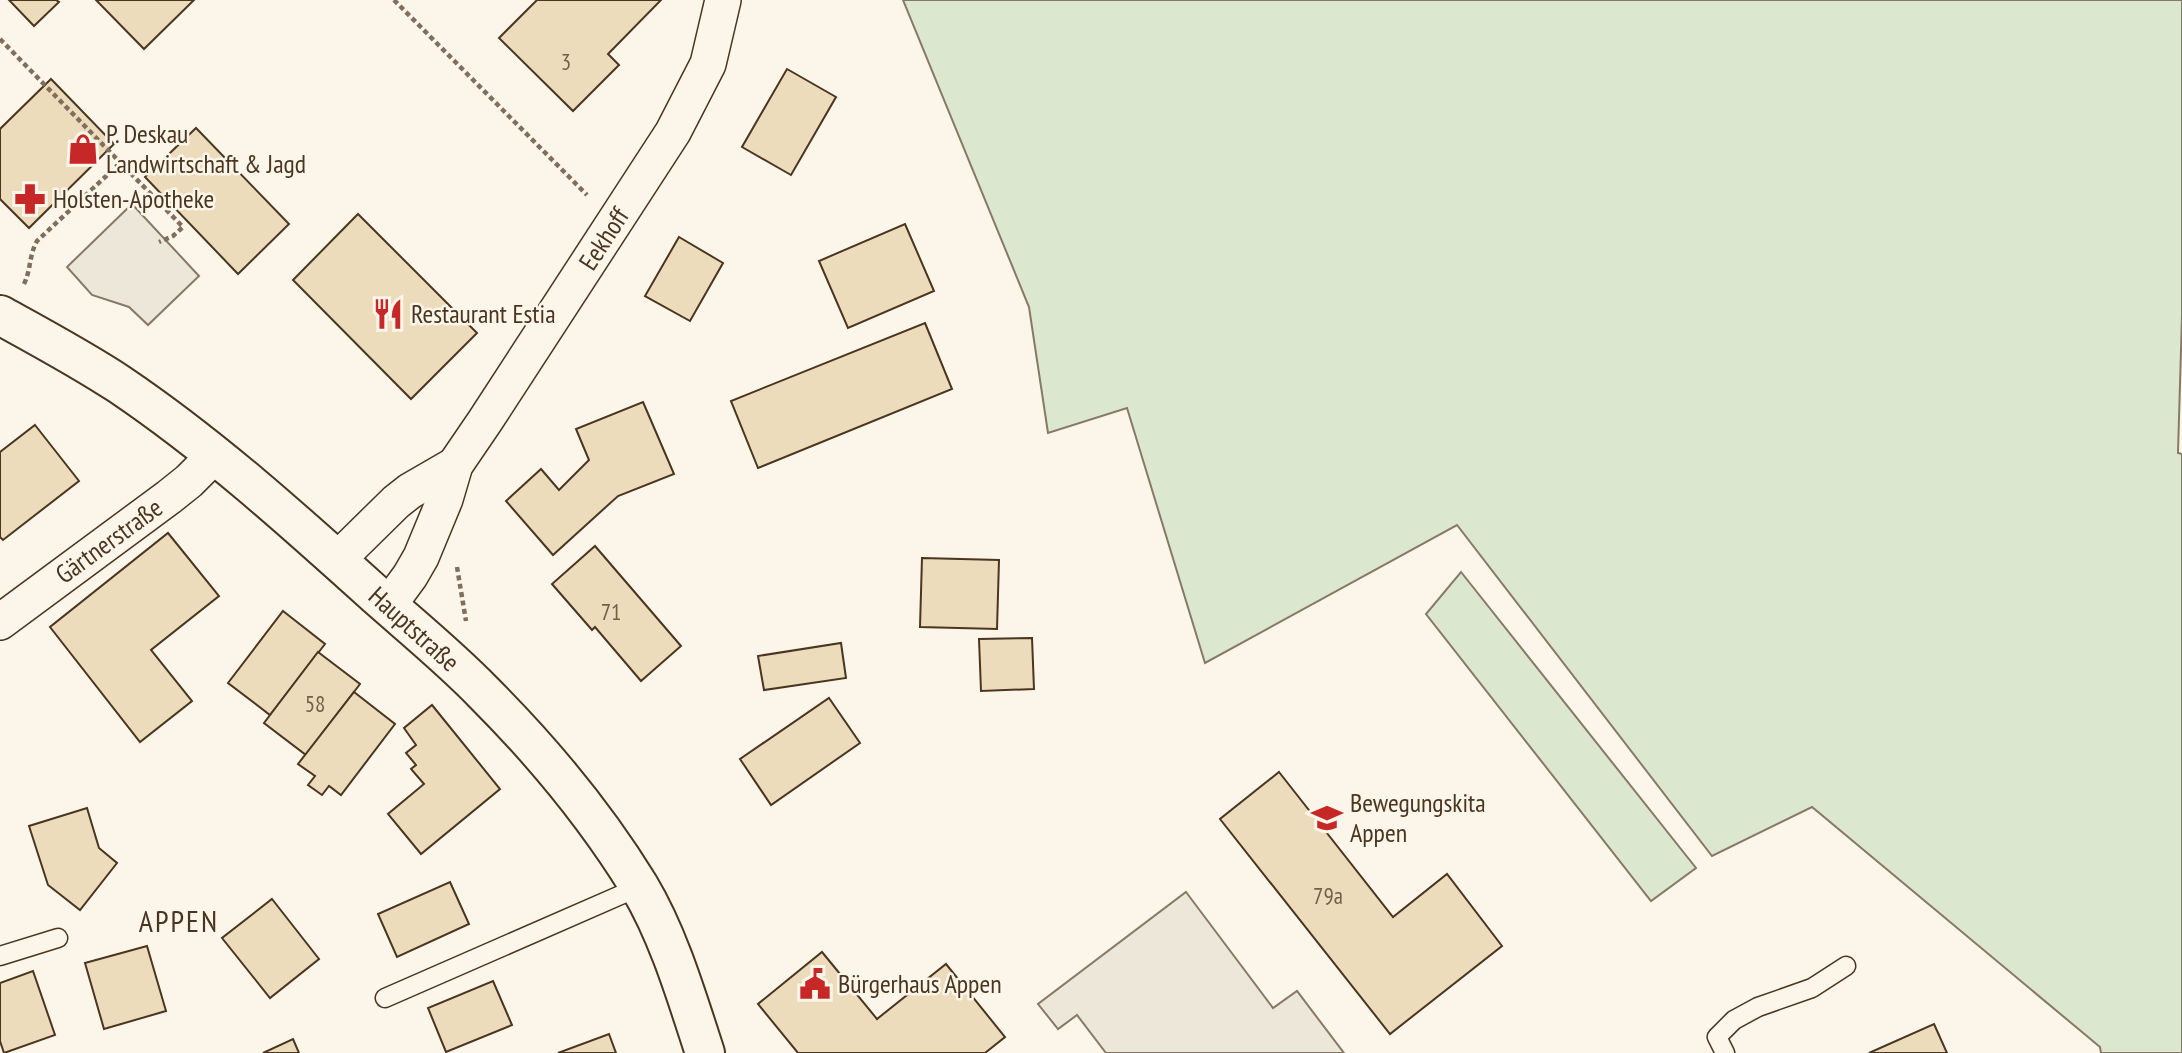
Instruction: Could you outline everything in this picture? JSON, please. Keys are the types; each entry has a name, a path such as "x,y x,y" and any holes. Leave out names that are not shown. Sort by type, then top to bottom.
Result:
{"main road":[{"name":"Hauptstraße","path":"10,303 71,354 118,384 214,456 337,560 482,691 541,753 591,817 639,887 675,961 705,1053"}],"street":[{"name":"Eekhoff","path":"388,606 421,557 445,499 455,465 673,132 703,75 717,33 723,0"},
{"name":"Gärtnerstraße","path":"0,622 169,497 214,456"},
{"name":"Eekhoff","path":"337,560 403,497 455,465"}],"lane":[{"path":"385,998 639,887"},
{"path":"0,956 58,938"},
{"path":"1725,1053 1717,1037 1734,1020 1758,1007 1812,988 1846,966"}],"path":[{"path":"394,0 615,223"},
{"path":"0,39 183,227 173,236 159,242"},
{"path":"10,303 29,274 32,250 37,241 120,163"},
{"path":"455,560 466,624"}],"green space":[{"path":"903,0 2182,0 2182,316 2178,453 2182,454 2182,1053 2101,1053 2100,1047 1812,807 1712,856 1457,525 1205,663 1127,408 1048,433 1029,307"},
{"path":"1461,572 1696,868 1651,901 1426,614"}],"shaded area":[{"path":"132,204 199,276 148,325 129,307 92,295 67,267"},
{"path":"1186,892 1273,1008 1297,991 1344,1053 1106,1053 1077,1015 1058,1029 1038,1004"}],"building":[{"path":"9,0 56,0 59,2 34,26"},
{"path":"96,0 194,0 144,49"},
{"path":"537,0 661,0 608,54 619,65 573,111 499,38"},
{"path":"787,69 836,97 791,175 742,147"},
{"path":"51,79 114,144 29,228 0,199 0,129"},
{"path":"196,128 289,224 238,274 145,177"},
{"path":"358,214 477,333 411,399 293,280"},
{"path":"905,224 934,291 848,328 819,261"},
{"path":"679,237 723,263 690,321 645,296"},
{"path":"925,323 952,389 758,468 731,401"},
{"path":"643,402 674,474 618,496 553,555 506,501 541,469 559,490 589,460 576,429"},
{"path":"35,425 79,481 3,540 0,537 0,452"},
{"path":"168,533 219,596 151,650 192,701 140,742 50,627"},
{"path":"595,546 681,646 641,681 595,627 592,630 552,584"},
{"path":"922,558 999,560 997,629 920,627"},
{"path":"283,611 325,644 270,715 228,683"},
{"path":"1032,638 1034,689 981,691 979,639"},
{"path":"841,643 846,678 764,690 758,656"},
{"path":"318,652 360,684 306,755 264,723"},
{"path":"354,692 395,724 341,795 329,786 322,795 308,785 315,776 298,764"},
{"path":"829,698 860,743 771,805 740,759"},
{"path":"432,705 500,789 421,854 388,814 424,784 411,769 416,765 406,753 416,745 404,728"},
{"path":"1279,772 1393,917 1447,874 1502,946 1390,1034 1220,819"},
{"path":"87,808 99,848 117,863 80,910 48,885 29,826"},
{"path":"450,882 469,924 397,957 378,914"},
{"path":"272,899 319,959 270,998 222,938"},
{"path":"147,946 166,1011 104,1029 85,963"},
{"name":"Bürgerhaus Appen","path":"822,952 877,1019 946,964 1005,1037 985,1053 798,1053 758,1004"},
{"path":"33,971 55,1035 4,1053 0,1041 0,983"},
{"path":"493,981 512,1025 446,1052 428,1008"},
{"path":"1934,1024 1947,1053 1869,1053"},
{"path":"609,1034 616,1053 558,1053"},
{"path":"293,1039 299,1053 263,1053"}],"place":[{"name":"P. Deskau Landwirtschaft & Jagd","path":"83,149"},
{"name":"Holsten-Apotheke","path":"30,199"},
{"name":"Restaurant Estia","path":"388,314"},
{"name":"Bewegungskita Appen","path":"1327,818"},
{"name":"Bürgerhaus Appen","path":"815,984"}],"district":[{"name":"APPEN","path":"179,922"}]}
